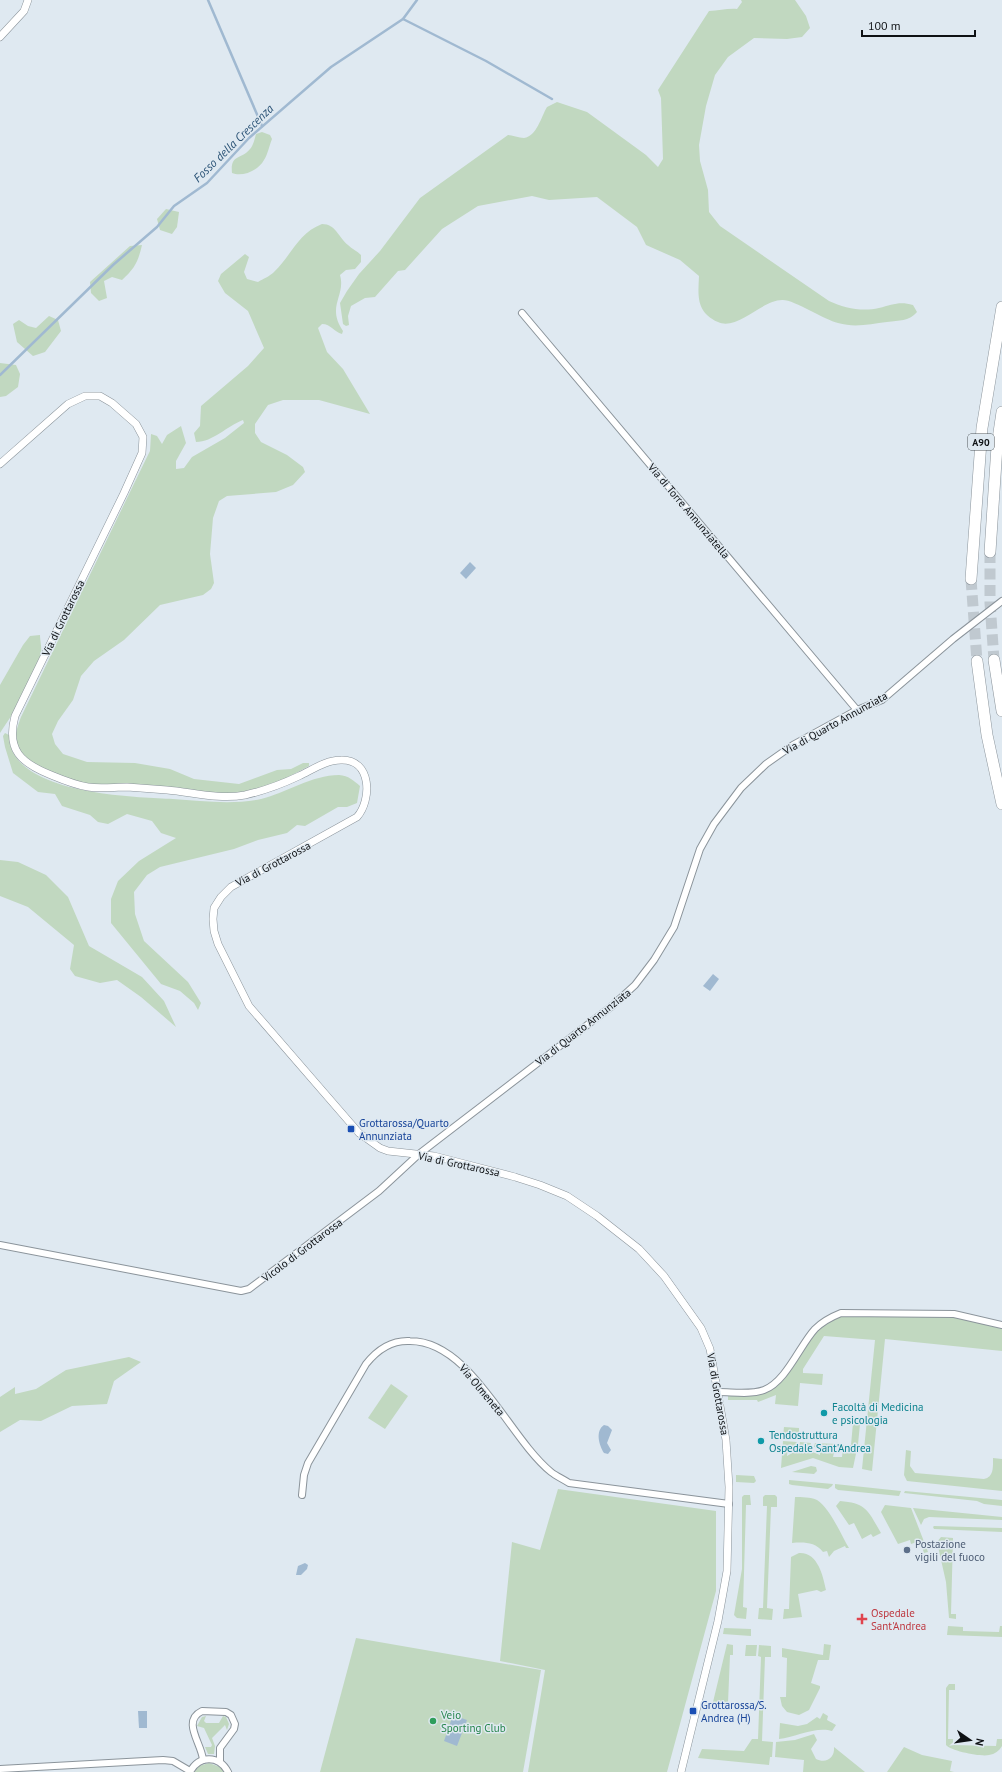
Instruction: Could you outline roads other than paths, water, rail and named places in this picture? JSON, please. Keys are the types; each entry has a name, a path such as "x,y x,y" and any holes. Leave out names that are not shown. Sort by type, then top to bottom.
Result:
{"highway":[{"name":"A90","path":"971,579 982,428 1002,307"},
{"name":"A90","path":"990,552 997,446 1002,412"},
{"path":"994,660 1002,711"},
{"path":"977,661 986,735 1002,804"}],"street":[{"path":"0,37 20,16 25,9 28,0"},
{"name":"Via di Torre Annunziatella","path":"522,313 856,710"},
{"name":"Via di Grottarossa","path":"0,464 68,404 85,396 100,396 112,402 136,424 143,437 142,453 130,481 16,716 12,738 23,761 34,768 69,782 89,787 184,791 216,797 244,795 266,788 329,762 342,760 353,762 358,766 365,776 368,788 367,801 363,810 357,817 231,887 221,897 214,908 212,919 218,944 249,1006 359,1132 380,1148 388,1151 434,1156 515,1177 552,1189 597,1216 639,1249 664,1276 701,1328 710,1349 719,1392 726,1440 729,1504 727,1571 722,1606 681,1772"},
{"name":"Via di Quarto Annunziata","path":"419,1154 612,1006 635,985 654,960 674,927 700,849 714,824 727,804 754,775 793,745 856,710 882,700 953,639 1002,601"},
{"name":"Vicolo di Grottarossa","path":"0,1245 241,1291 247,1290 379,1191 419,1154"},
{"path":"719,1392 754,1392 770,1387 779,1379 814,1330 831,1317 841,1313 954,1314 1002,1325"},
{"name":"Via Olmeneta","path":"302,1495 304,1475 308,1463 366,1364 377,1352 394,1342 416,1340 437,1346 456,1360 473,1377 550,1471 569,1483 729,1504"},
{"path":"203,1760 201,1750 192,1727 194,1719 202,1711 222,1710 230,1715 235,1724 234,1729 220,1748 220,1761 228,1772"},
{"path":"0,1770 163,1760 173,1761 190,1771 194,1765 203,1760 213,1759 220,1761"}],"water":[{"path":"470,562 476,568 466,579 460,573"},
{"path":"713,974 719,979 710,991 703,986"},
{"path":"604,1425 608,1426 612,1430 607,1443 611,1450 608,1454 604,1453 599,1438 601,1428"},
{"path":"305,1563 308,1565 307,1569 301,1575 296,1575 298,1566"},
{"path":"138,1711 147,1711 147,1728 139,1728"},
{"path":"453,1715 467,1720 457,1746 444,1741"}],"waterway":[{"path":"208,0 262,126"},
{"name":"Fosso della Crescenza","path":"0,375 113,265 157,227 174,206 207,183 249,138 331,67 403,19 417,0"},
{"path":"403,19 486,61 552,99"}],"tunnel":[{"path":"990,552 990,603 994,660"},
{"path":"971,579 977,661"}],"place":[{"name":"Grottarossa/Quarto Annunziata","path":"351,1129"},
{"name":"Facoltà di Medicina e psicologia","path":"824,1413"},
{"name":"Tendostruttura Ospedale Sant'Andrea","path":"761,1441"},
{"name":"Postazione vigili del fuoco","path":"907,1550"},
{"name":"Ospedale Sant'Andrea","path":"862,1619"},
{"name":"Grottarossa/S. Andrea (H)","path":"693,1711"},
{"name":"Veio Sporting Club","path":"433,1721"}]}
